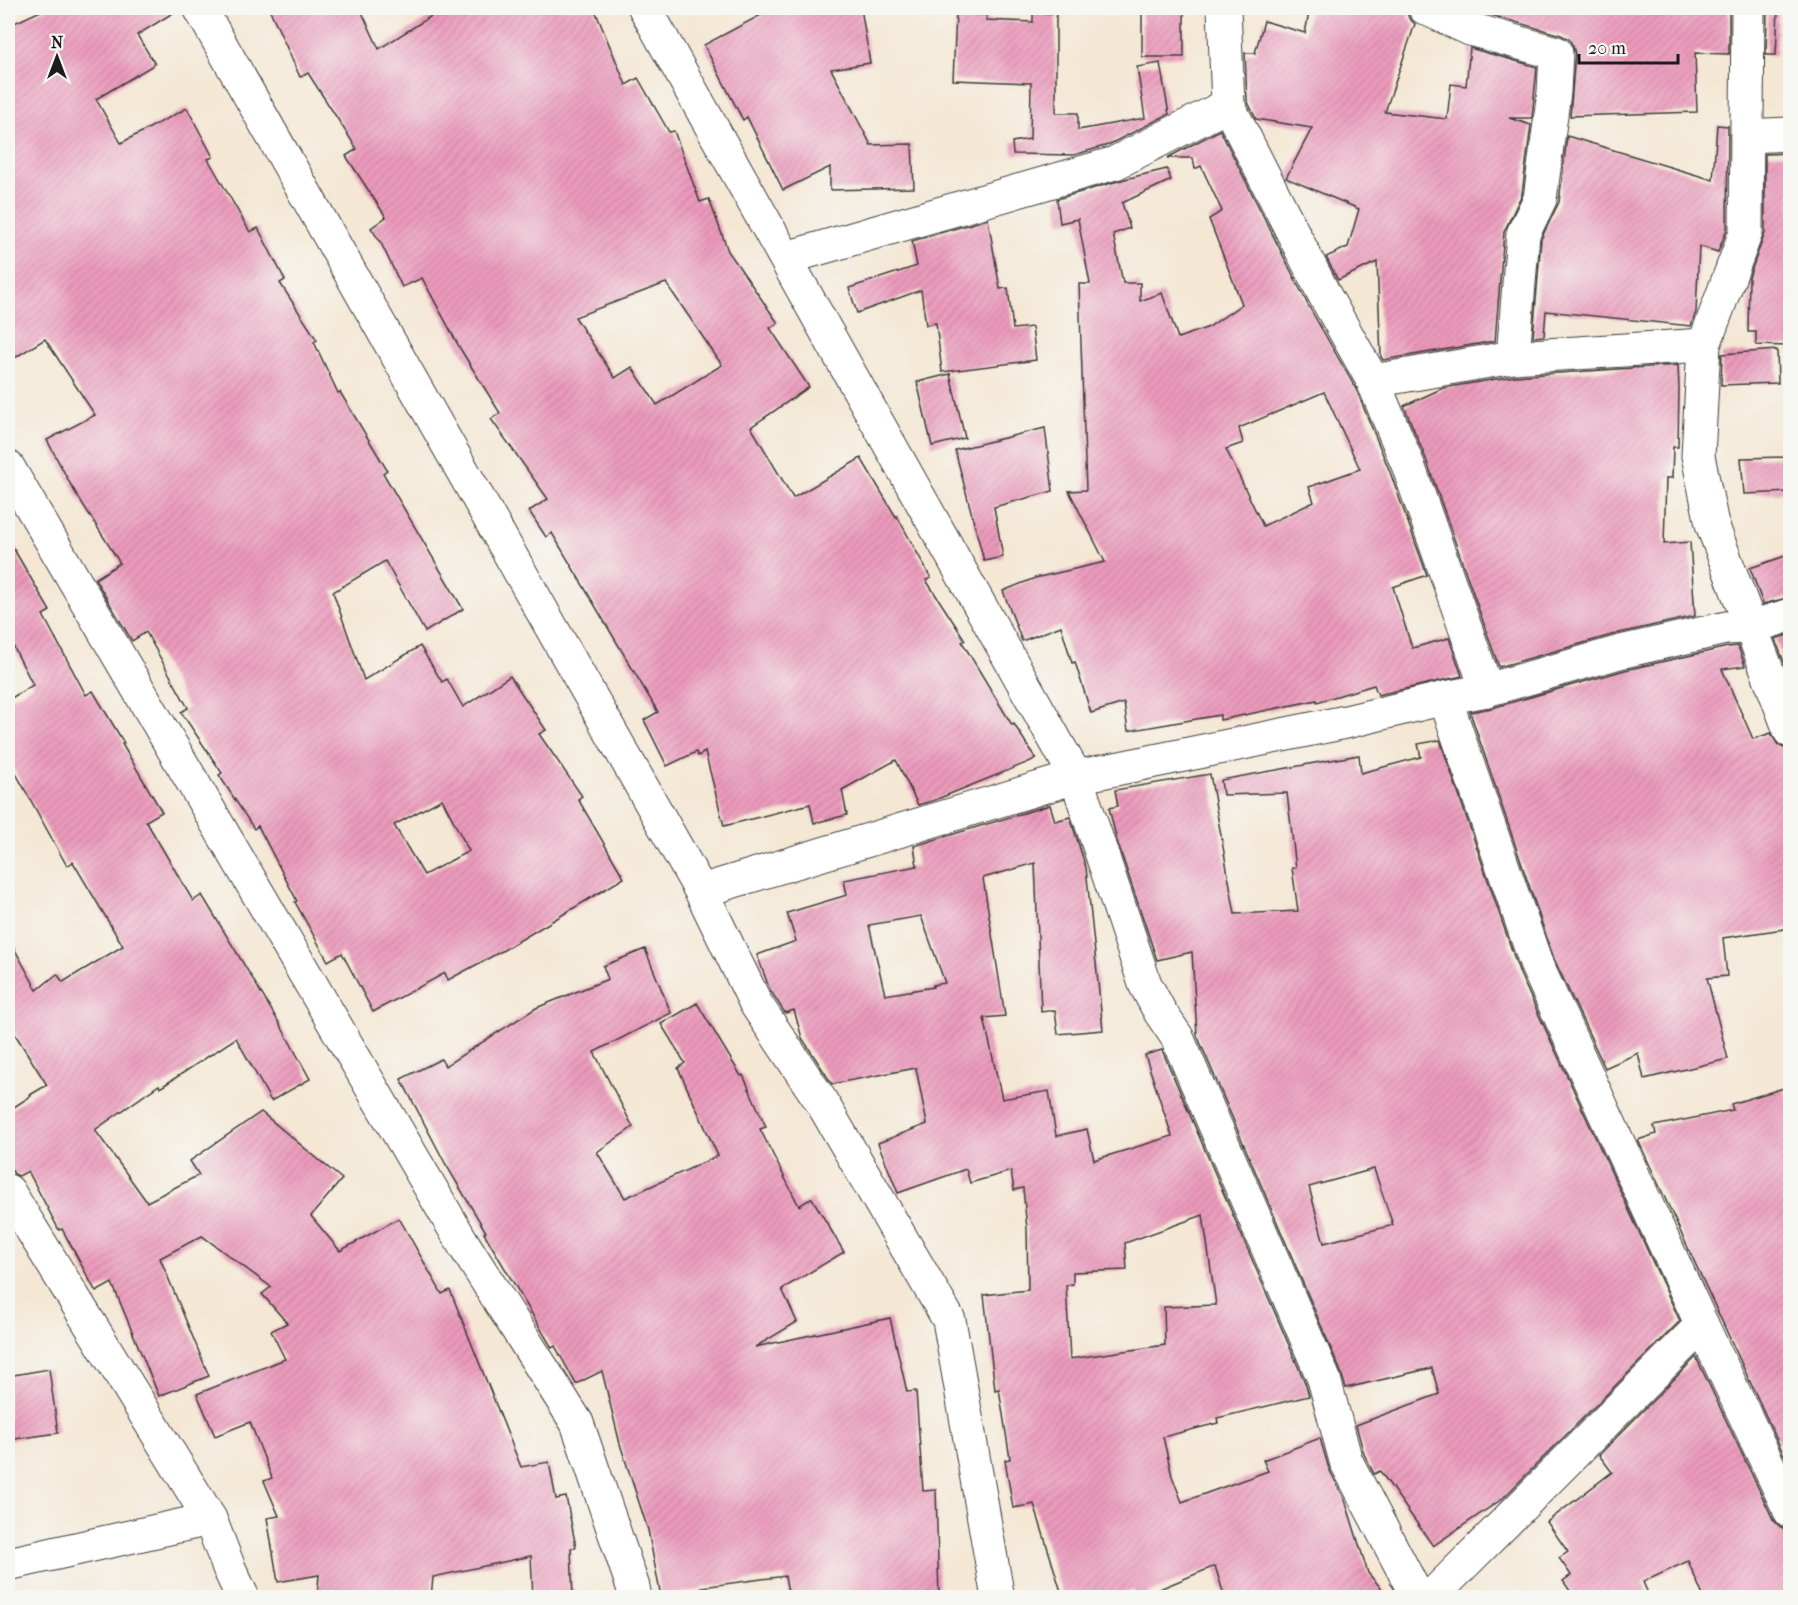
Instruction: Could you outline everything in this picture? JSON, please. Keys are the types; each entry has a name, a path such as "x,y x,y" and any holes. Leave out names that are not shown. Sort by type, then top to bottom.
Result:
{"street":[{"path":"200,8 701,891 756,1004 821,1101 949,1320 998,1598"},
{"path":"645,8 1076,777 1145,984 1177,1037 1324,1379 1346,1461 1418,1598"},
{"path":"1224,8 1228,105 1325,296 1373,381 1408,465 1487,690"},
{"path":"1425,8 1470,29 1556,53 1554,92 1540,199 1524,234 1513,357"},
{"path":"1748,8 1746,232 1704,345 1698,456 1712,524 1791,731"},
{"path":"786,258 1115,163 1228,105"},
{"path":"1747,136 1791,134"},
{"path":"1373,381 1513,357 1704,345"},
{"path":"8,467 464,1245 578,1423 635,1598"},
{"path":"701,891 1076,777 1346,722 1487,690 1620,652 1726,628 1751,627 1791,615"},
{"path":"1445,698 1537,966 1702,1325 1791,1511"},
{"path":"8,1191 210,1520 243,1598"},
{"path":"1430,1598 1702,1325"},
{"path":"8,1564 210,1520"}],"building":[{"path":"47,8 181,8 137,35 155,64 96,99 121,143 187,108 213,157 208,159 250,232 258,228 285,280 280,283 317,340 314,342 338,393 340,392 387,470 383,473 463,609 425,632 385,561 333,592 364,680 420,646 442,682 447,679 463,707 510,676 546,730 539,734 582,796 578,799 624,878 502,951 448,980 445,973 373,1012 342,953 328,961 295,902 297,901 258,826 254,829 219,775 222,773 181,712 188,708 146,632 132,641 95,579 120,563 72,487 47,440 95,415 45,339 8,362 8,26","holes":["442,799 469,851 424,875 394,825"]},
{"path":"269,8 360,8 379,49 444,8 594,8 626,85 638,78 669,132 674,131 700,202 709,199 728,251 778,323 770,328 809,387 751,427 793,498 861,458 897,516 931,578 926,580 965,640 962,642 1012,725 1014,724 1036,759 918,805 896,760 842,790 847,815 814,823 810,804 724,826 705,752 698,756 696,752 667,766 644,720 658,712 552,533 546,537 529,511 548,499 491,419 500,413 461,350 422,278 402,287 381,243 371,228 386,217 346,156 357,149 308,73 300,77","holes":["666,283 722,365 657,405 632,367 615,378 575,317"]},
{"path":"774,8 861,8 870,63 831,69 871,145 912,144 914,188 830,190 830,167 783,190 747,117 743,120 704,45"},
{"path":"1142,8 1184,8 1184,57 1142,57"},
{"path":"1310,8 1400,8 1406,10 1409,18 1415,24 1385,112 1447,119 1451,84 1466,86 1470,48 1537,67 1532,118 1509,118 1531,125 1522,194 1504,232 1495,341 1383,360 1381,357 1377,262 1338,280 1326,257 1348,247 1359,209 1286,178 1312,128 1256,119 1247,100 1245,53 1255,53 1264,21 1305,33"},
{"path":"1473,8 1729,8 1729,54 1695,53 1697,112 1570,116 1575,54 1569,39 1473,10"},
{"path":"1767,9 1778,9 1776,55 1766,55"},
{"path":"956,13 987,15 986,20 1033,22 1033,13 1056,13 1056,113 1078,113 1078,130 1145,118 1137,67 1160,63 1169,114 1108,145 1074,155 1013,154 1012,142 1030,139 1031,83 953,80"},
{"path":"1717,125 1728,126 1727,229 1718,252 1699,246 1696,312 1691,326 1546,311 1544,336 1533,337 1541,239 1559,202 1567,136 1713,180"},
{"path":"1220,130 1308,305 1356,389 1390,472 1427,575 1393,587 1412,648 1449,638 1462,676 1378,695 1374,685 1317,702 1317,700 1220,720 1220,715 1128,731 1124,703 1091,713 1061,626 1022,641 1003,591 1035,578 1105,562 1069,491 1086,490 1079,284 1090,284 1078,219 1060,223 1057,199 1167,169 1171,180 1122,203 1130,228 1113,234 1123,283 1140,283 1140,301 1162,293 1178,338 1209,327 1242,304 1209,219 1222,211 1201,166 1195,169 1193,158 1167,158","holes":["1324,392 1360,469 1309,487 1314,502 1263,526 1226,449 1243,443 1239,428"]},
{"path":"1791,153 1791,346 1756,345 1756,332 1748,332 1749,277 1765,233 1765,154"},
{"path":"988,219 1000,289 1008,288 1013,329 1032,327 1036,360 942,372 936,323 926,325 921,290 857,313 849,288 917,266 912,241"},
{"path":"1777,350 1778,383 1721,385 1722,354"},
{"path":"1678,365 1678,447 1673,447 1672,478 1666,478 1664,544 1690,542 1695,616 1615,634 1499,667 1426,459 1404,406 1443,388 1515,376"},
{"path":"950,374 965,438 932,446 917,382"},
{"path":"1045,428 1053,491 994,507 1003,557 984,561 955,450"},
{"path":"1791,457 1791,492 1744,494 1741,458"},
{"path":"8,539 50,611 43,615 86,695 93,691 162,812 146,821 193,901 202,895 281,1026 310,1079 271,1101 236,1038 160,1088 159,1085 95,1130 147,1202 199,1175 190,1161 261,1112 342,1179 311,1216 340,1251 399,1218 442,1294 450,1290 521,1467 549,1462 556,1499 566,1497 576,1547 571,1548 573,1598 533,1598 531,1556 433,1577 431,1598 317,1598 319,1575 278,1582 267,1518 279,1516 264,1481 272,1478 250,1422 215,1436 197,1394 285,1359 271,1331 287,1323 262,1294 271,1287 202,1236 160,1258 209,1376 159,1396 112,1283 96,1292 62,1229 59,1230 28,1171 19,1176 14,1174 8,1164 8,1111 47,1085 8,1023 8,937 37,990 57,974 63,982 123,946 73,862 67,866 8,759 8,700 33,685 8,636"},
{"path":"1791,554 1791,597 1763,604 1750,568"},
{"path":"1791,634 1791,671 1788,672 1775,639"},
{"path":"1738,646 1745,666 1722,669 1753,739 1771,733 1778,745 1788,750 1791,757 1791,928 1723,938 1727,976 1707,978 1728,1059 1644,1079 1638,1053 1605,1068 1554,959 1470,712 1492,708 1625,670"},
{"path":"1440,740 1520,974 1680,1321 1502,1499 1433,1546 1380,1471 1374,1474 1364,1454 1356,1425 1439,1394 1432,1368 1346,1388 1197,1035 1192,952 1157,960 1117,841 1109,808 1118,806 1115,790 1210,774 1235,914 1298,911 1292,868 1296,868 1287,793 1223,795 1221,780 1359,755 1361,773 1421,757 1418,744","holes":["1374,1169 1393,1225 1324,1243 1309,1187"]},
{"path":"1050,805 1055,821 1070,817 1086,868 1103,1030 1058,1034 1055,1010 1041,1012 1035,863 983,878 1005,1016 984,1018 1002,1099 1049,1091 1056,1136 1087,1129 1094,1160 1172,1136 1145,1055 1162,1050 1309,1396 1217,1418 1218,1423 1163,1437 1172,1476 1182,1502 1268,1471 1263,1460 1320,1438 1329,1469 1345,1500 1368,1573 1390,1598 1225,1598 1215,1566 1138,1598 1133,1590 1108,1598 1063,1598 1034,1504 1013,1508 1005,1460 1010,1459 999,1389 995,1390 984,1295 1028,1290 1027,1229 1023,1188 1014,1190 1011,1171 970,1183 966,1169 898,1193 878,1143 927,1124 916,1068 832,1084 802,1038 794,1010 785,1013 770,990 757,955 796,941 787,913 847,895 844,880 917,866 914,846","holes":["921,916 945,983 885,995 869,925","1203,1215 1216,1305 1164,1307 1165,1345 1070,1359 1066,1285 1073,1284 1073,1272 1127,1270 1125,1243"]},
{"path":"645,949 671,1013 594,1052 633,1127 597,1152 625,1198 718,1156 678,1068 685,1063 661,1024 697,1003 741,1076 743,1075 766,1127 760,1129 799,1206 812,1198 844,1252 782,1289 797,1322 755,1347 890,1318 907,1392 916,1391 923,1491 936,1490 939,1598 789,1598 785,1576 702,1587 703,1589 661,1597 648,1530 620,1444 602,1371 576,1384 555,1346 552,1348 484,1233 486,1232 445,1163 401,1079 441,1059 445,1066 536,1008 608,979 603,966"},
{"path":"1784,1088 1791,1109 1791,1452 1784,1455 1638,1140 1656,1134 1654,1126 1733,1110 1731,1104"},
{"path":"1696,1357 1773,1519 1783,1528 1791,1545 1791,1598 1704,1598 1688,1561 1643,1582 1650,1598 1575,1598 1563,1581 1571,1575 1559,1558 1568,1552 1547,1522 1612,1472 1599,1455"},
{"path":"49,1369 58,1433 8,1440 8,1376"}]}
